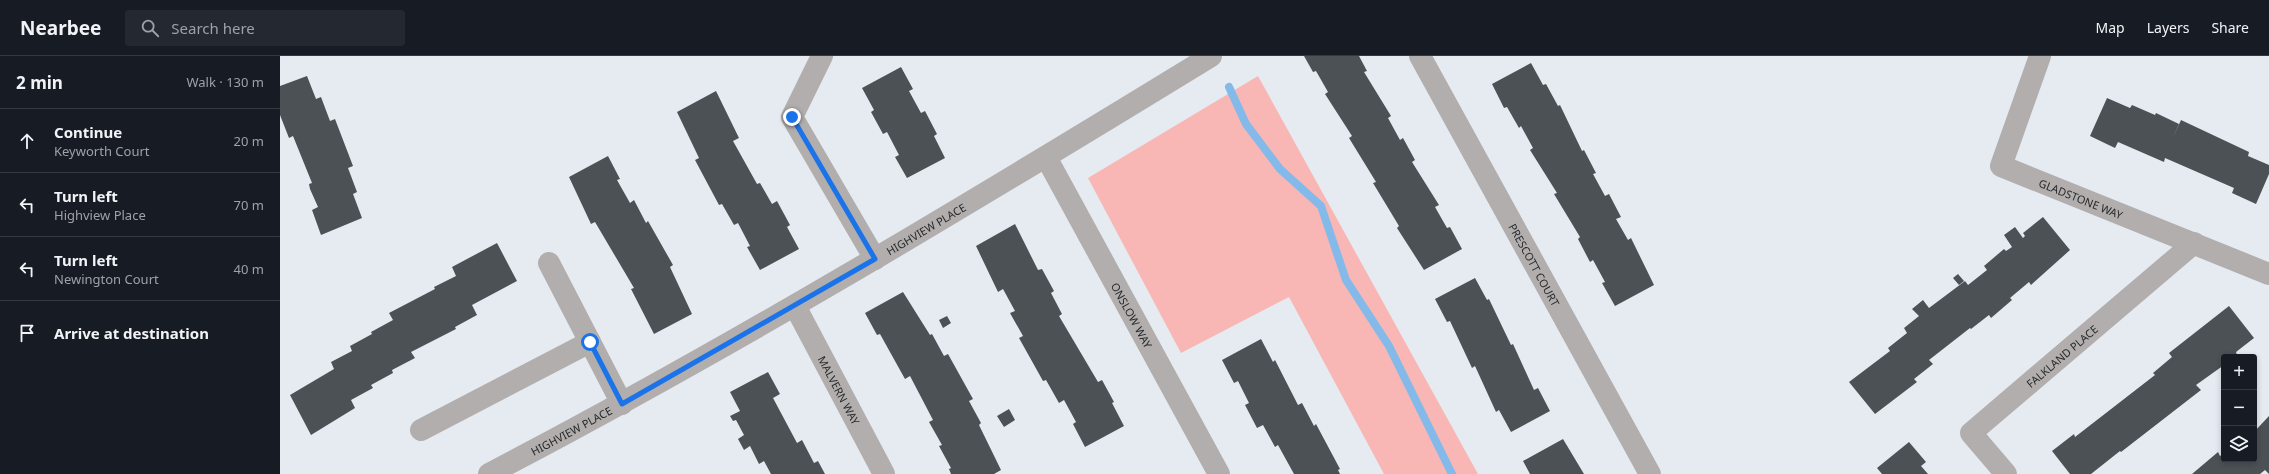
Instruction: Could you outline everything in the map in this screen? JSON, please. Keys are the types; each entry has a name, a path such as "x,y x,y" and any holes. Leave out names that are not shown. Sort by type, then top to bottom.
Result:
{"street":[{"path":"822,56 792,117 875,259"},
{"name":"HIGHVIEW PLACE","path":"489,474 622,404 795,306 1046,157 1211,56"},
{"name":"PRESCOTT COURT","path":"1420,56 1650,474"},
{"name":"GLADSTONE WAY","path":"2040,56 2001,166 2269,274"},
{"name":"ONSLOW WAY","path":"1046,157 1219,474"},
{"name":"FALKLAND PLACE","path":"2006,474 1971,433 2194,243"},
{"path":"549,263 622,404"},
{"name":"MALVERN WAY","path":"795,306 884,474"},
{"path":"421,430 590,342"}],"shaded area":[{"path":"1258,76 1478,474 1384,474 1289,297 1181,353 1088,178"}],"building":[{"path":"1304,56 1359,56 1367,71 1364,72 1391,116 1388,118 1400,140 1403,138 1415,160 1412,162 1439,205 1435,207 1447,228 1450,227 1462,249 1424,270 1397,228 1399,226 1373,183 1376,182 1349,138 1352,136 1325,94 1328,92 1316,71 1313,72"},
{"path":"1531,63 1543,85 1546,84 1558,106 1560,105 1582,151 1584,150 1596,173 1593,174 1605,196 1609,194 1621,217 1616,219 1628,240 1631,238 1654,285 1615,306 1602,283 1605,282 1593,260 1590,262 1578,239 1580,237 1554,194 1557,193 1530,150 1533,148 1521,126 1519,128 1507,107 1504,108 1492,84"},
{"path":"901,67 913,89 909,91 921,113 925,111 937,134 934,136 945,158 907,178 895,157 899,155 887,132 883,134 871,112 874,110 862,88"},
{"path":"307,76 316,99 321,97 330,121 335,119 353,166 348,168 357,192 353,194 362,218 321,235 312,210 318,207 310,189 309,184 312,183 293,136 289,138 280,115 280,86"},
{"path":"716,91 739,138 733,141 757,184 760,183 772,204 777,201 790,225 787,227 799,249 760,270 747,247 750,246 738,223 734,225 722,204 719,205 695,160 699,158 677,112"},
{"path":"2107,98 2130,108 2132,105 2155,115 2156,113 2179,124 2172,140 2181,120 2249,152 2248,156 2269,165 2269,174 2256,204 2232,193 2234,188 2165,158 2164,162 2118,142 2115,148 2090,136"},
{"path":"608,156 620,179 617,180 630,203 634,200 646,223 648,221 673,265 670,267 692,314 654,334 631,289 634,288 595,222 591,224 569,177"},
{"path":"2043,217 2070,250 2031,285 2029,282 2010,298 2012,300 1991,318 1989,315 1929,360 1933,364 1914,379 1917,382 1875,414 1849,382 1890,351 1888,348 1907,333 1904,328 1919,316 1912,309 1923,300 1929,308 1965,281 1968,285 1987,270 1984,266 2004,249 2006,251 2012,247 2004,235 2015,227 2023,238 2025,236 2023,233"},
{"path":"1015,224 1038,270 1042,269 1054,291 1051,293 1062,314 1059,316 1098,382 1102,380 1114,402 1112,403 1124,426 1085,447 1073,424 1076,422 1064,400 1059,403 1046,380 1043,381 1019,338 1023,336 1010,313 1015,311 1003,289 998,292 976,246"},
{"path":"497,243 517,281 472,305 477,315 455,327 456,329 411,352 415,358 392,370 393,373 371,385 373,388 351,400 355,408 311,435 290,395 334,369 331,362 352,351 350,346 393,320 389,313 435,289 434,287 456,276 452,267"},
{"path":"1958,274 1964,281 1959,285 1953,278"},
{"path":"1475,278 1487,300 1489,299 1511,345 1513,344 1534,390 1538,388 1550,411 1511,432 1499,410 1496,412 1475,366 1472,368 1450,321 1447,322 1435,299"},
{"path":"903,292 930,335 932,334 944,356 948,354 973,399 969,401 981,423 979,425 1001,470 994,474 951,474 949,469 951,468 939,446 942,445 929,422 933,420 910,376 905,379 880,334 877,335 865,313"},
{"path":"2229,306 2254,338 2236,352 2237,354 2221,354 2221,367 2196,385 2201,390 2121,452 2120,451 2091,474 2070,474 2052,451 2074,434 2075,437 2155,375 2153,373 2172,357 2169,353"},
{"path":"947,316 951,323 943,328 939,320"},
{"path":"1261,339 1273,362 1275,360 1298,405 1302,403 1314,426 1316,424 1340,469 1338,470 1340,474 1294,474 1278,445 1275,447 1263,425 1257,428 1245,405 1249,403 1238,381 1234,383 1222,360"},
{"path":"768,372 780,394 773,398 797,443 802,440 814,463 818,461 825,474 771,474 764,461 759,464 750,446 744,450 738,439 744,435 736,420 733,421 730,416 740,411 730,392"},
{"path":"1009,409 1015,420 1004,427 997,416"},
{"path":"2269,416 2269,474 2265,470 2260,474 2192,474 2218,452 2220,456 2221,455 2221,462 2257,462 2257,429"},
{"path":"1563,439 1584,474 1530,474 1523,461"},
{"path":"1909,442 1926,462 1921,466 1928,474 1882,474 1877,468"}],"waterway":[{"path":"1229,87 1246,124 1280,169 1321,206 1346,280 1389,346 1452,474"}],"route":[{"path":"590,342 622,404 875,259 792,117"}]}
